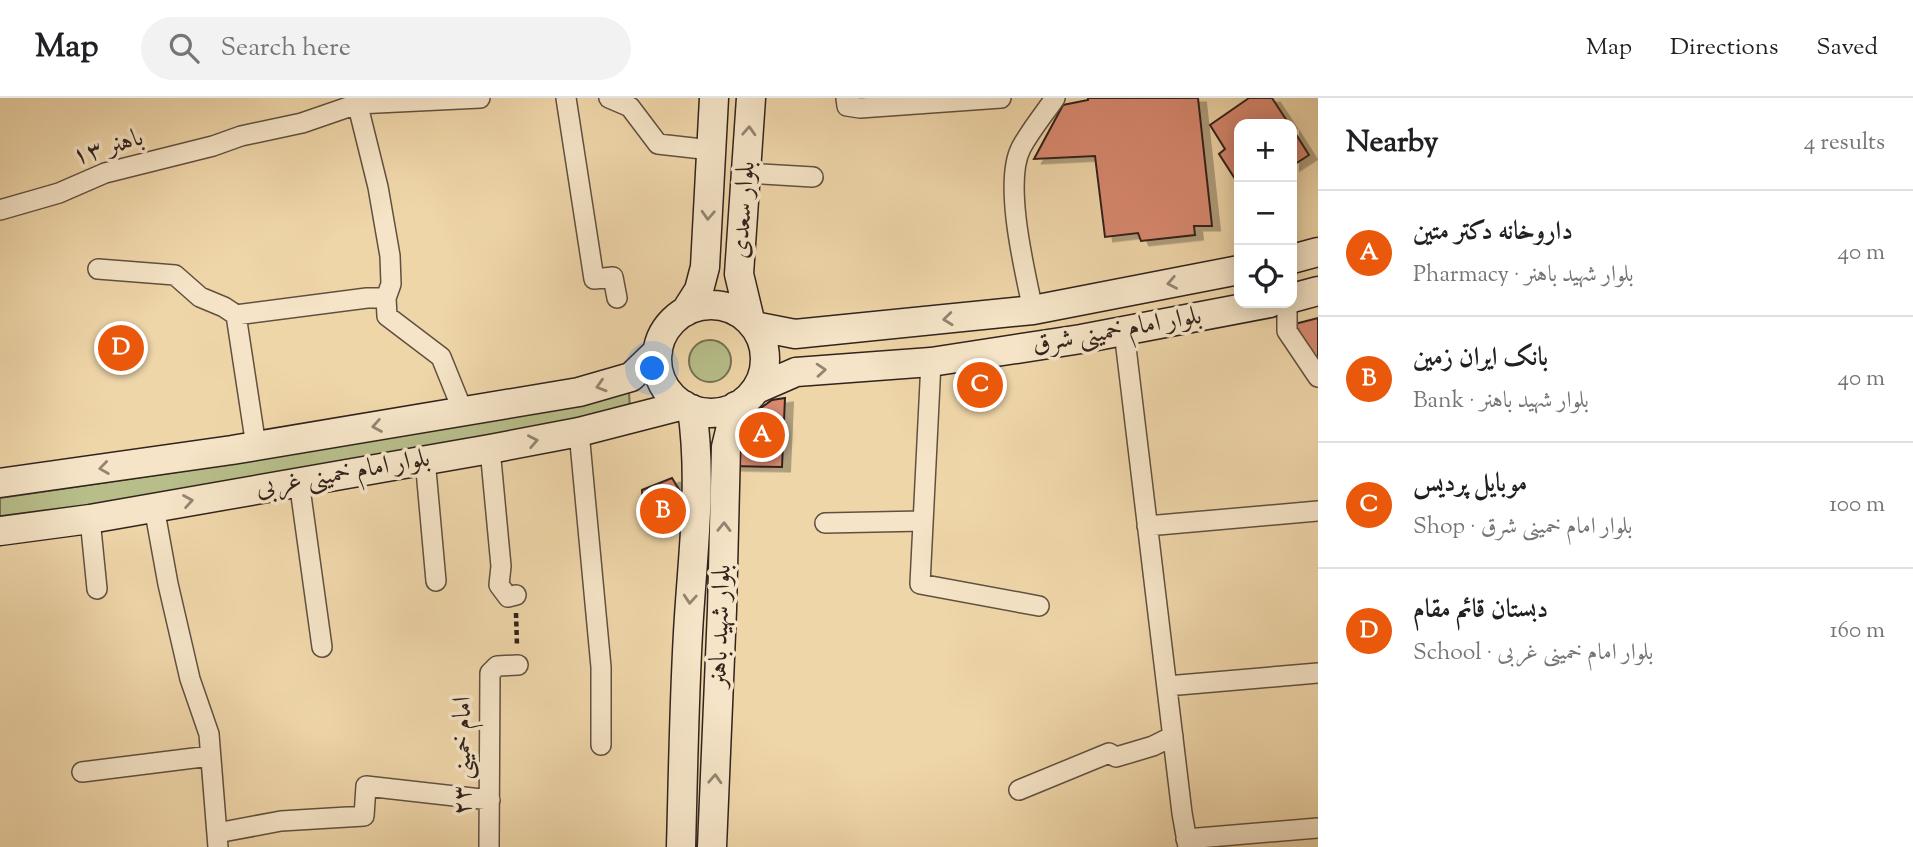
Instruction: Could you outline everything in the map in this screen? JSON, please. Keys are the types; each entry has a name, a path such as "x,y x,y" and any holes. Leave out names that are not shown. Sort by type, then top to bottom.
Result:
{"main road":[{"name":"بلوار سعدی","path":"685,312 699,290 705,267 714,98"},
{"name":"بلوار سعدی","path":"751,98 739,274 752,323"},
{"path":"1297,258 1318,252"},
{"name":"بلوار امام خمینی شرق","path":"752,323 795,334 1033,310 1234,271"},
{"path":"1297,297 1318,291"},
{"path":"717,305 735,310 752,323 761,336 766,354 764,372 746,397 726,411 708,413 688,407 674,398 663,383 657,368 657,351 662,335 671,321 700,306 717,305"},
{"name":"بلوار امام خمینی شرق","path":"746,397 796,372 931,362 1124,331 1244,308"},
{"name":"بلوار امام خمینی غربی","path":"0,483 256,446 579,392 631,377 657,351"},
{"name":"بلوار شهید باهنر","path":"712,847 726,447 746,397"},
{"name":"بلوار امام خمینی غربی","path":"0,531 90,519 490,449 688,407"},
{"name":"بلوار شهید باهنر","path":"681,847 688,633 697,495 697,445 688,407"}],"street":[{"name":"باهنر ۱۳","path":"0,210 59,193 105,173 213,146 241,136 302,123 356,101 480,98"},
{"path":"566,98 594,279 613,277 617,298"},
{"path":"609,98 630,107 658,144 711,150"},
{"path":"846,98 847,106 860,108 1001,98"},
{"path":"1033,310 1019,240 1014,178 1020,149 1055,98"},
{"path":"356,101 378,187 388,244 391,284 386,298 387,316 441,358 460,404 460,412"},
{"path":"747,173 813,177"},
{"path":"98,269 175,275 200,297 236,315 367,298 386,298"},
{"path":"1287,308 1287,331 1318,377"},
{"path":"236,315 256,446"},
{"path":"1124,331 1187,843 1318,828"},
{"path":"931,362 920,584 1039,606"},
{"path":"579,432 601,667 601,746"},
{"path":"490,449 501,566 499,585 508,597 516,595"},
{"path":"425,459 436,581"},
{"path":"299,481 322,647"},
{"path":"154,507 190,679 209,734 217,840 281,821 364,816 366,786 490,800"},
{"path":"1147,526 1318,511"},
{"path":"90,519 97,589"},
{"path":"825,523 923,521"},
{"name":"امام خمینی ۲۳","path":"489,847 490,673 498,666 518,665"},
{"path":"1167,686 1318,673"},
{"path":"1019,790 1110,753 1116,757 1153,746 1173,736"},
{"path":"82,772 210,756"}],"path":[{"path":"516,595 518,665"}],"green space":[{"path":"710,340 725,346 731,361 725,376 710,382 695,376 689,361 695,346"},
{"path":"629,392 630,409 229,483 0,520 0,498 224,465"}],"building":[{"path":"1088,98 1198,98 1212,226 1194,226 1195,235 1141,241 1138,233 1105,237 1095,156 1034,159 1063,105"},
{"path":"1249,98 1272,98 1286,119 1234,119 1234,177 1219,154 1225,149 1210,125"},
{"path":"1297,136 1309,155 1297,163"},
{"path":"1318,318 1318,358 1315,360 1295,324"},
{"path":"785,398 782,467 732,466 745,425 758,410 772,400"},
{"path":"672,478 683,496 683,526 644,527 642,490"}],"place":[{"name":"دبستان قائم مقام","path":"121,348"},
{"name":"موبایل پردیس","path":"980,385"},
{"name":"داروخانه دکتر متین","path":"762,435"},
{"name":"بانک ایران زمین","path":"663,511"}]}
